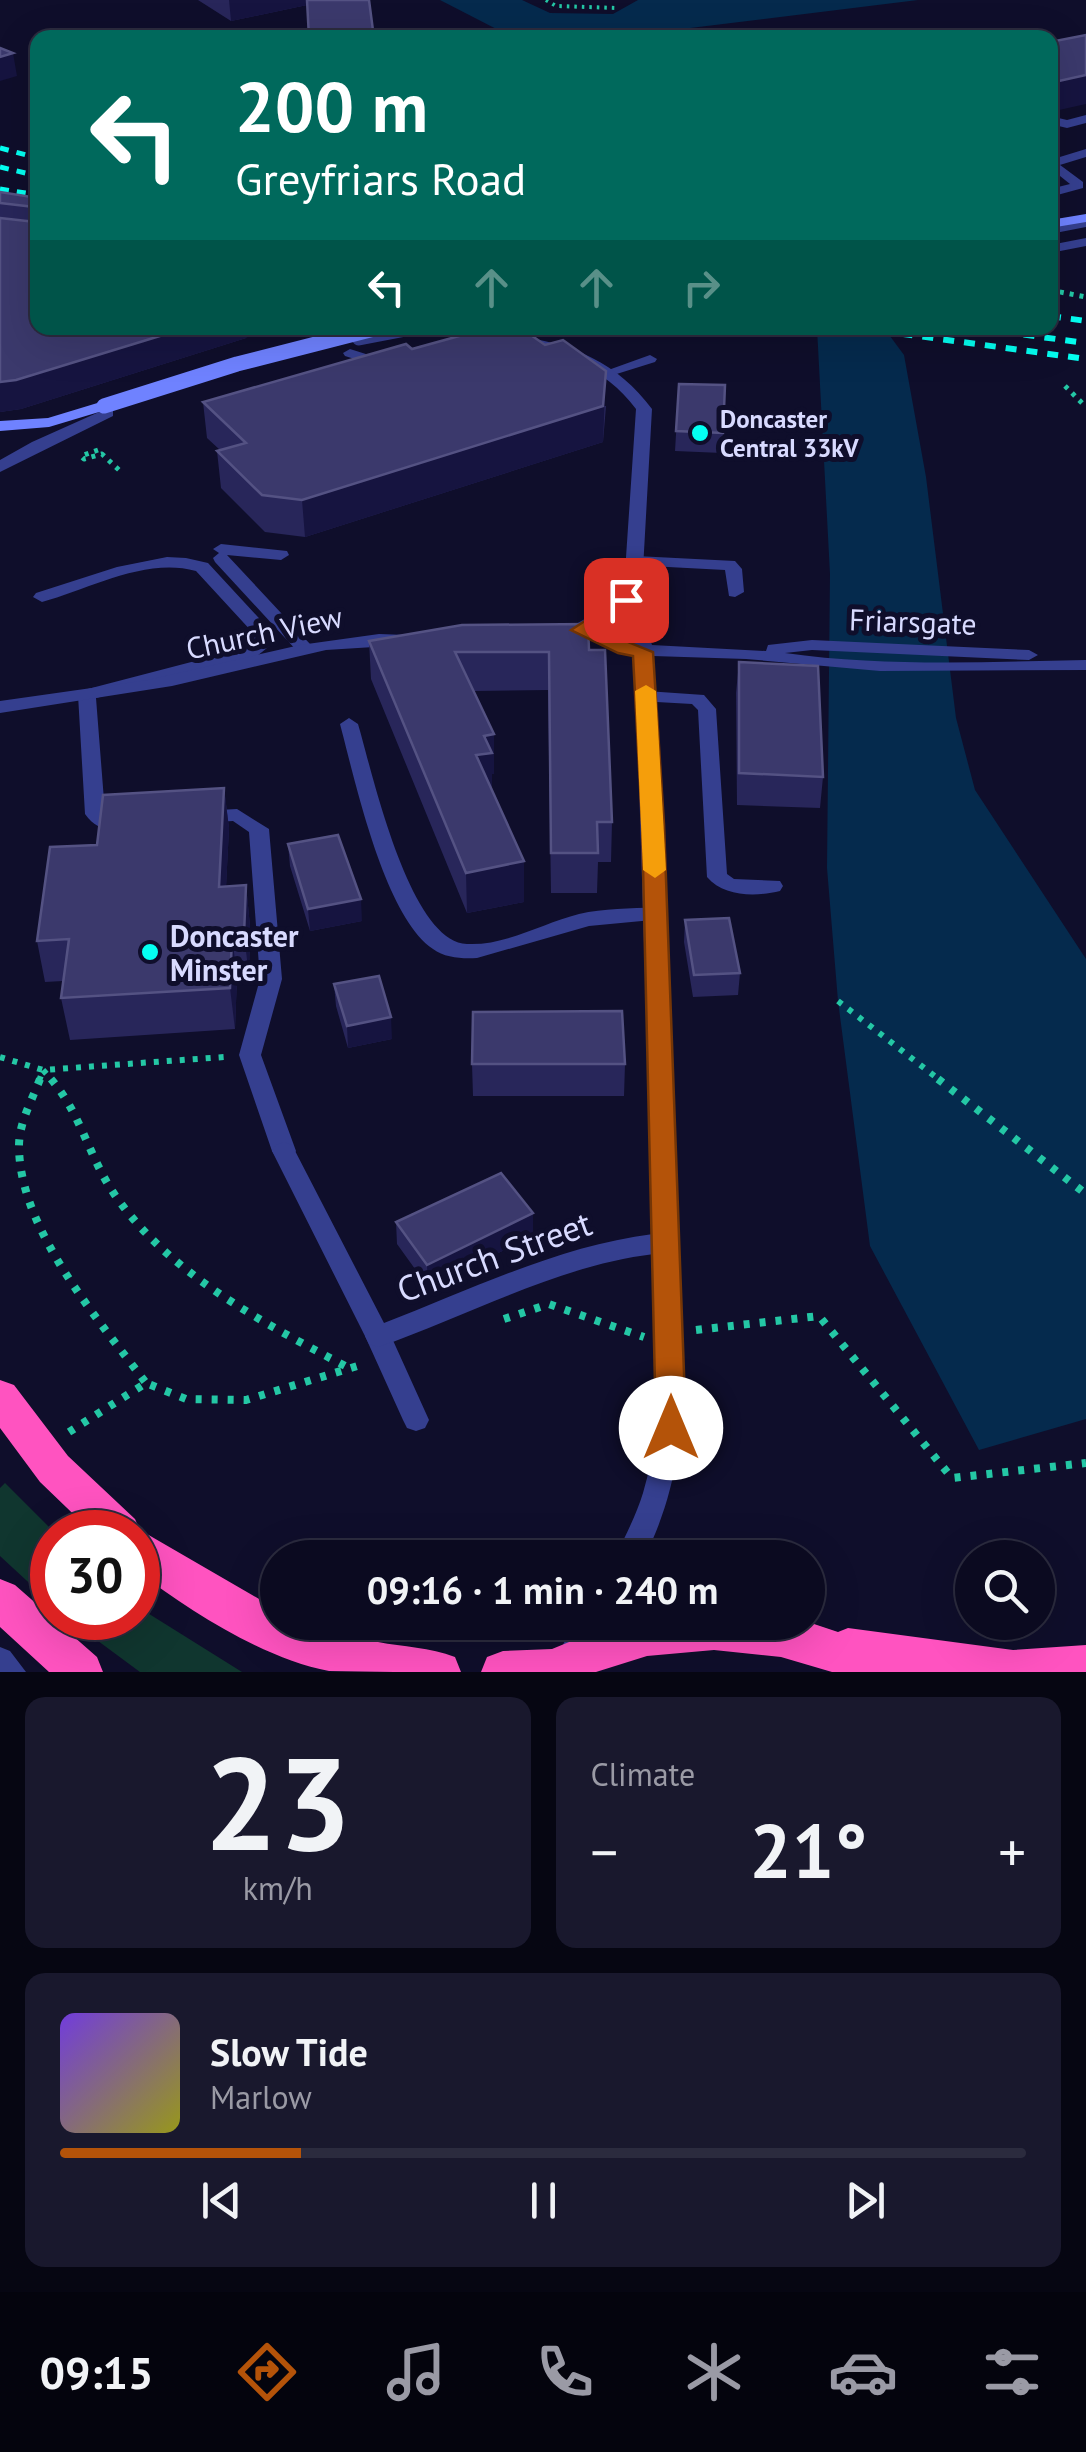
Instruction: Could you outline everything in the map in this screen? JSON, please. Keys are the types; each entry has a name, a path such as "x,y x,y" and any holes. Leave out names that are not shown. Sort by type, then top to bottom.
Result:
{"highway":[{"path":"0,1397 54,1469 97,1510"},
{"path":"160,1562 281,1636 352,1660 439,1672"},
{"path":"0,1599 82,1672"},
{"path":"502,1672 559,1668 646,1634 731,1628 816,1644 1014,1670 1086,1666"},
{"path":"816,1644 878,1672"}],"street":[{"path":"1058,122 1067,124 1086,119"},
{"path":"1058,161 1086,153"},
{"path":"1058,169 1082,190"},
{"path":"1058,226 1086,221"},
{"path":"1058,247 1086,242"},
{"path":"0,464 106,409 222,369 351,335"},
{"path":"0,426 49,422 106,409 223,372 380,335"},
{"path":"480,335 494,341"},
{"path":"522,335 531,342"},
{"path":"463,346 494,341 531,342 573,352 607,373 644,408 633,587 617,608 598,621 547,641"},
{"path":"350,353 401,367"},
{"path":"607,373 650,359"},
{"path":"281,555 221,554 304,648"},
{"path":"42,598 163,562 189,560 202,567 263,634 263,644 252,652 87,695 95,814 104,824 144,819"},
{"path":"636,562 729,565 734,569 735,592"},
{"path":"617,608 637,628 646,697 671,1428 662,1478 639,1540"},
{"name":"Friarsgate","path":"581,630 625,649 643,652 1086,662"},
{"name":"Church View","path":"0,707 198,676 304,648 363,639 434,642"},
{"path":"646,697 697,699 707,709 717,877 730,886 773,886"},
{"path":"349,724 404,898 432,940 462,952 520,941 584,920 656,914"},
{"path":"181,818 237,815 258,828 270,980 250,1055"},
{"name":"Church Street","path":"250,1055 284,1151 383,1347 586,1255 664,1243"},
{"path":"383,1347 416,1420"},
{"path":"559,1668 578,1640"},
{"path":"0,1661 11,1672"}],"path":[{"path":"546,0 567,7 616,8"},
{"path":"1058,292 1086,297"},
{"path":"1065,386 1086,406"},
{"path":"98,450 81,456 84,459 102,454 119,470"},
{"path":"838,1002 1086,1194"},
{"path":"0,1057 43,1070 250,1055"},
{"path":"43,1070 74,1108 97,1170 130,1214 205,1282 291,1338 350,1368"},
{"path":"43,1070 19,1143 29,1206 90,1308 146,1383 186,1399 246,1400 350,1368 383,1347"},
{"path":"496,1322 549,1304 642,1337 819,1316 952,1478 1086,1464"},
{"path":"104,1410 146,1383"}],"green space":[{"path":"5,1483 32,1510 30,1584 0,1556 0,1488"},
{"path":"160,1621 242,1672 140,1672 97,1640 160,1640"}],"water":[{"path":"440,0 522,0 550,13 613,14 638,0 918,0 674,30 498,30"},
{"path":"817,335 889,335 904,355 926,477 956,718 975,790 1086,959 1086,1419 979,1450 870,1246 838,1001 827,868 830,574"}],"building":[{"path":"307,0 369,0 373,30 309,30"},
{"path":"1086,35 1086,75 1058,81 1058,40"},
{"path":"0,192 30,197 30,207 0,203"},
{"path":"0,218 30,221 30,335 163,335 0,382"},
{"path":"463,335 531,335 545,345 563,340 606,371 603,406 302,500 262,495 217,451 246,443 203,402 406,344 412,349"},
{"path":"679,384 725,385 723,433 676,431"},
{"path":"588,624 589,650 605,650 612,822 597,822 598,853 551,853 549,652 455,652 494,734 484,736 492,753 476,755 524,861 466,873 369,641 462,625"},
{"path":"739,662 818,666 823,777 739,773"},
{"name":"Doncaster Minster","path":"224,788 219,887 246,885 244,935 232,936 230,988 61,998 69,939 37,941 50,847 97,845 103,795"},
{"path":"338,835 361,899 308,909 288,844"},
{"path":"729,918 740,973 694,975 685,920"},
{"path":"379,976 391,1017 347,1026 334,984"},
{"path":"622,1011 625,1064 472,1064 473,1012"},
{"path":"501,1173 533,1213 427,1265 396,1222"}],"railway":[{"path":"0,148 30,156"},
{"path":"0,167 30,174"},
{"path":"0,189 30,194"},
{"path":"1058,317 1086,321"},
{"path":"911,335 1086,359"},
{"path":"1027,335 1086,343"}],"slow traffic":[{"path":"646,691 655,870"}],"place":[{"name":"Doncaster Central 33kV","path":"700,433"},
{"name":"Doncaster Minster","path":"150,952"}],"route":[{"path":"626,600 581,630 625,649 643,652 653,824 671,1428"}]}
